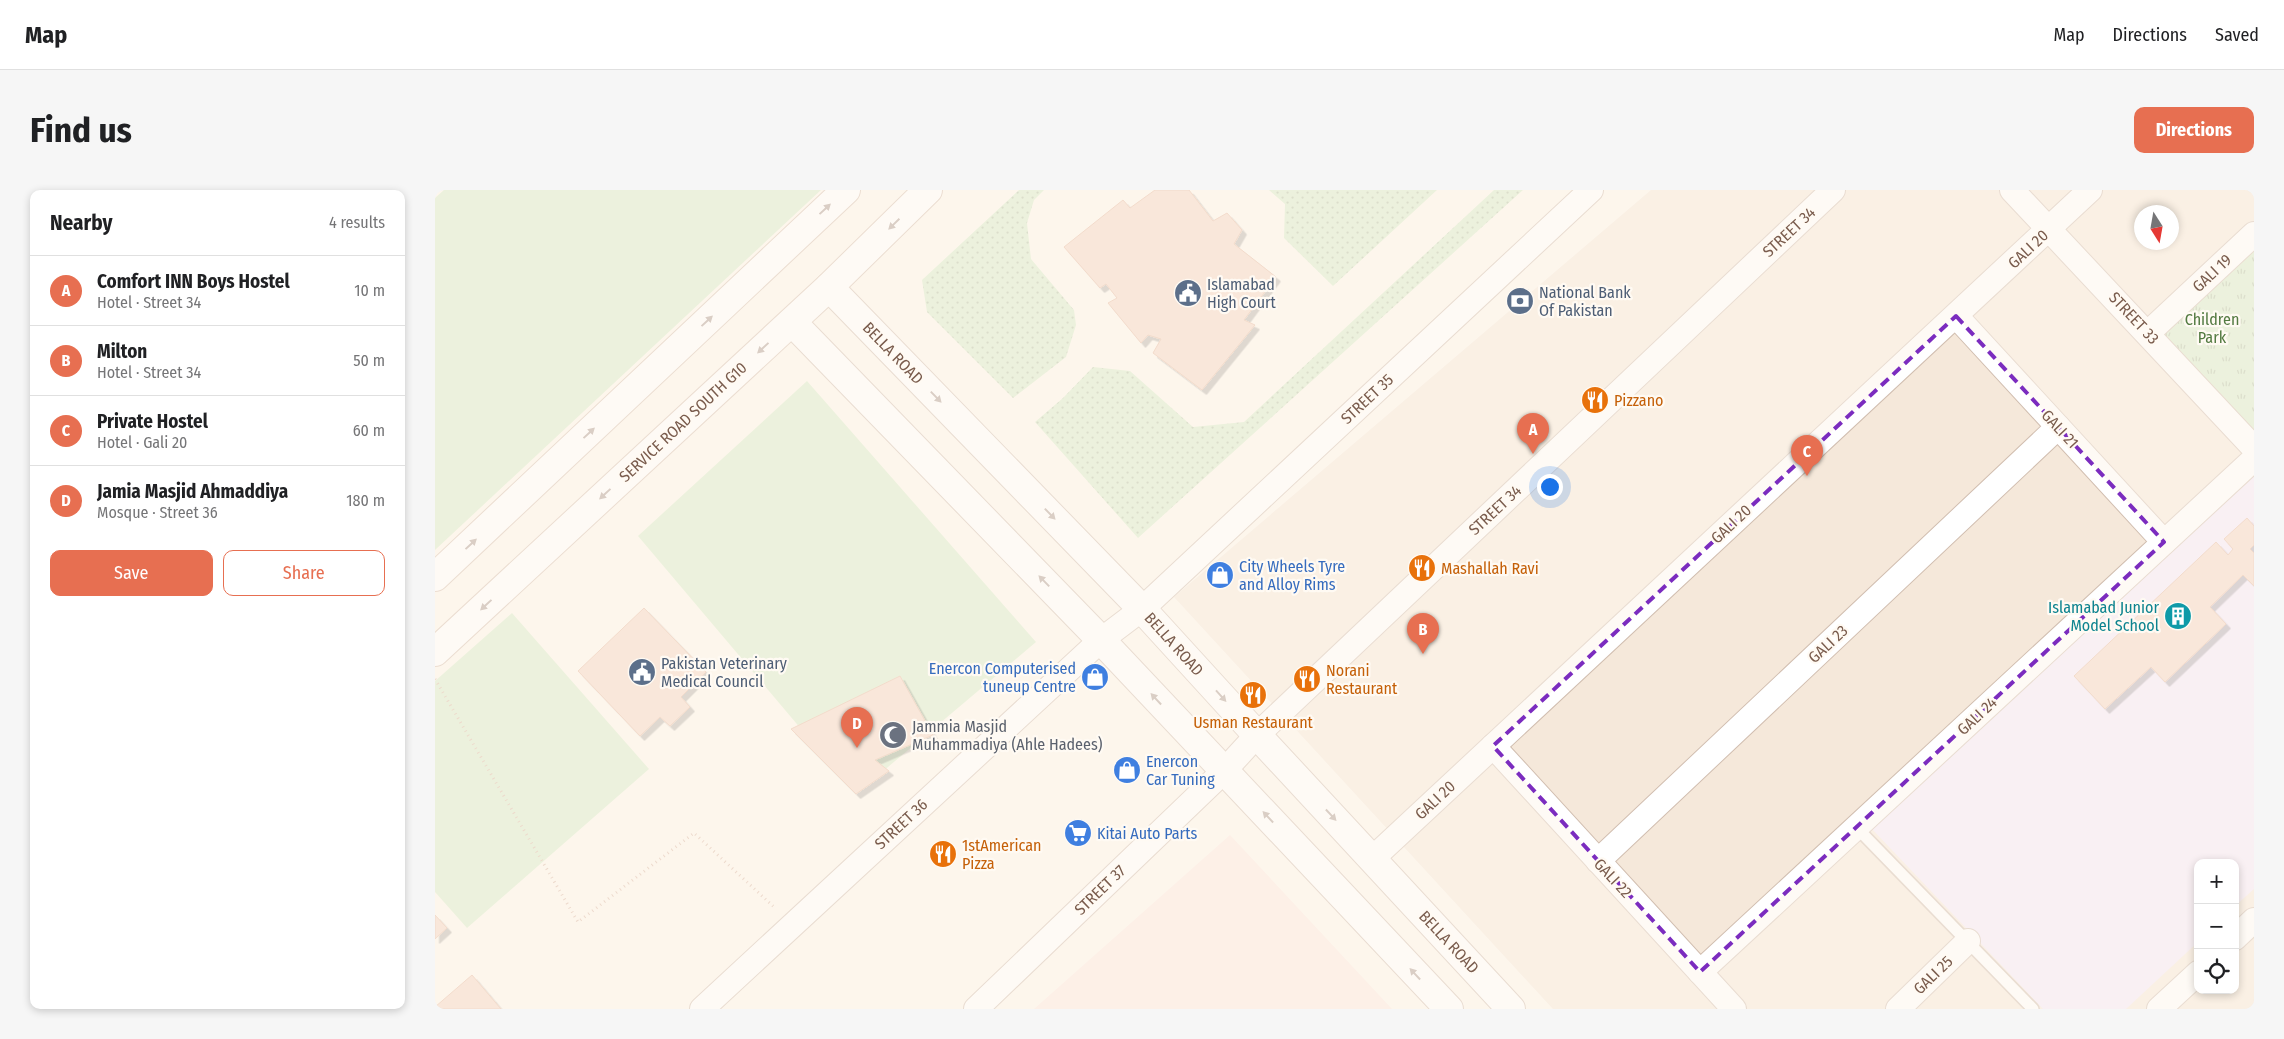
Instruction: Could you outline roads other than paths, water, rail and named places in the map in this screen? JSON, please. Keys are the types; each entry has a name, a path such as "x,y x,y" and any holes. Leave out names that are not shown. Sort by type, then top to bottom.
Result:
{"street":[{"path":"435,577 846,190"},
{"name":"SERVICE ROAD SOUTH G10","path":"435,652 829,287 929,190"},
{"name":"STREET 35","path":"1101,640 1142,609 1591,190"},
{"name":"STREET 34","path":"1224,771 1257,736 1833,190"},
{"name":"STREET 33","path":"2012,190 2050,228 2254,448"},
{"name":"GALI 20","path":"1372,859 2090,190"},
{"name":"GALI 19","path":"2148,333 2254,234"},
{"name":"BELLA ROAD","path":"829,287 1142,609 1257,736 1511,1009"},
{"name":"GALI 21","path":"1956,316 2164,542"},
{"path":"791,322 1101,640 1449,1009"},
{"name":"GALI 23","path":"1598,861 2058,427"},
{"name":"GALI 24","path":"1700,972 2254,459"},
{"name":"STREET 36","path":"702,1009 1101,640"},
{"name":"GALI 22","path":"1493,746 1734,1009"},
{"name":"STREET 37","path":"975,1009 1224,771"},
{"path":"2239,934 2254,920"},
{"name":"GALI 25","path":"1898,1009 1968,941"},
{"path":"2159,1009 2194,977"}],"lane":[{"path":"1856,827 2033,1009"}],"place":[{"name":"Islamabad High Court","path":"1188,293"},
{"name":"National Bank Of Pakistan","path":"1520,301"},
{"name":"Pizzano","path":"1595,400"},
{"name":"Comfort INN Boys Hostel","path":"1533,454"},
{"name":"Private Hostel","path":"1807,476"},
{"name":"Mashallah Ravi","path":"1422,568"},
{"name":"City Wheels Tyre and Alloy Rims","path":"1220,575"},
{"name":"Islamabad Junior Model School","path":"2178,616"},
{"name":"Milton","path":"1423,654"},
{"name":"Pakistan Veterinary Medical Council","path":"642,672"},
{"name":"Enercon Computerised tuneup Centre","path":"1095,677"},
{"name":"Norani Restaurant","path":"1307,679"},
{"name":"Usman Restaurant","path":"1253,695"},
{"name":"Jammia Masjid Muhammadiya (Ahle Hadees)","path":"893,735"},
{"name":"Jamia Masjid Ahmaddiya","path":"857,748"},
{"name":"Enercon Car Tuning","path":"1127,770"},
{"name":"Kitai Auto Parts","path":"1078,833"},
{"name":"1stAmerican Pizza","path":"943,854"}],"park label":[{"name":"Children Park","path":"2212,328"}]}
